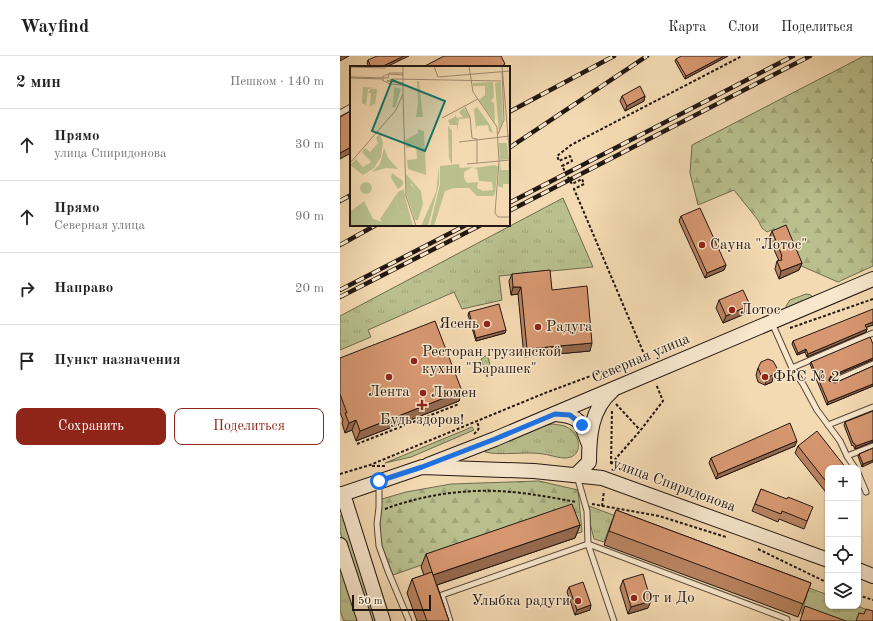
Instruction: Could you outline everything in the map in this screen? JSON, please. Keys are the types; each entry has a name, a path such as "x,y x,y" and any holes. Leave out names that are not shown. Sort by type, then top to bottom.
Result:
{"street":[{"name":"Северная улица","path":"422,467 555,414 611,385 652,373 873,279"},
{"path":"576,475 589,462 589,443 593,418 611,385"},
{"path":"555,414 570,415 582,425 589,443 596,469 603,483"},
{"name":"улица Спиридонова","path":"341,494 422,467 534,471 576,475 825,559"},
{"path":"341,494 383,621"},
{"path":"340,546 365,621"},
{"path":"861,571 873,576"}],"lane":[{"path":"340,113 350,108"},
{"path":"772,322 792,368 803,384 817,410 840,441 853,465"},
{"path":"792,368 873,333"},
{"path":"832,382 873,364"},
{"path":"828,425 873,407"},
{"path":"847,456 873,446"},
{"path":"576,475 586,510 588,544 614,621"},
{"path":"861,480 866,492"},
{"path":"379,481 377,524 379,546 409,621"},
{"path":"450,621 442,595 588,544 787,619 787,621"}],"path":[{"path":"640,431 613,400 611,464 640,431 663,401 574,189 584,184 582,179 572,184 562,166 572,161 570,156 559,161 557,156 571,145 742,56"},
{"path":"340,474 370,465 545,393 612,368 616,372 647,360"},
{"path":"602,372 611,385"},
{"path":"357,444 459,404"},
{"path":"602,506 603,483"},
{"path":"378,511 404,502 465,491 512,492 659,516 726,537"},
{"path":"756,548 825,582"},
{"path":"861,596 873,600"}],"green space":[{"path":"864,56 873,56 873,158 871,159 873,164 873,266 838,282 799,265 778,232 774,229 767,232 762,228 758,220 734,190 698,205 690,173 692,145"},
{"path":"563,198 593,267 499,276 502,300 462,309 454,292 368,330 371,337 340,350 340,316"},
{"path":"806,294 811,295 813,300 787,310 786,306 790,300"},
{"path":"487,355 490,364 487,377 481,359"},
{"path":"546,425 562,425 570,429 576,435 578,448 575,455 568,458 561,458 536,453 499,454 485,452 486,450"},
{"path":"472,427 474,430 411,457 385,463"},
{"path":"539,481 578,490 582,532 575,534 567,514 393,575 381,544 380,522 382,499 406,492 451,484"},
{"path":"589,506 825,594 825,609 861,609 861,608 873,612 858,621 820,621 801,614 807,595 611,523 604,542 594,539 590,523"},
{"path":"344,514 378,621 370,621 340,532 340,516"},
{"path":"340,568 360,621 344,621 340,611"}],"building":[{"path":"377,56 404,56 383,66 371,66 368,60"},
{"path":"444,56 501,56 505,64 502,66 425,66"},
{"path":"681,56 724,56 686,76 676,59"},
{"path":"640,86 645,96 627,106 622,96"},
{"path":"350,112 350,148 340,153 340,117"},
{"name":"Сауна \"Лотос\"","path":"700,208 726,265 707,273 681,216"},
{"path":"786,225 802,263 781,271 777,261 782,260 782,256 772,231"},
{"path":"550,270 552,290 587,286 592,343 527,349 521,287 513,287 512,274"},
{"path":"743,290 750,305 726,316 719,300"},
{"name":"Ясень","path":"499,304 506,330 476,338 469,312"},
{"path":"873,309 873,322 865,325 867,329 808,354 806,349 798,353 793,341"},
{"path":"435,321 462,391 360,431 356,420 349,423 340,394 340,358"},
{"path":"870,337 873,344 873,358 831,376 829,381 835,383 873,366 873,384 828,402 811,362"},
{"path":"768,359 773,361 777,368 774,374 767,378 761,375 758,368 761,362"},
{"path":"873,411 873,440 856,446 853,443 845,422"},
{"path":"790,423 797,441 718,474 711,458"},
{"path":"817,431 844,465 825,465 825,480 798,446"},
{"path":"873,448 873,460 863,464 859,454"},
{"path":"761,489 787,499 788,497 813,507 807,521 782,511 781,514 755,504"},
{"path":"572,504 580,525 433,575 426,554"},
{"path":"616,510 811,583 803,604 609,531"},
{"path":"432,572 449,621 427,621 412,579"},
{"path":"643,574 651,601 631,607 623,580"},
{"name":"Улыбка радуги","path":"583,582 591,605 577,610 569,587"},
{"path":"805,606 846,621 800,621"},
{"path":"866,609 873,611 873,621 856,621 859,613 864,614"}],"railway":[{"path":"510,111 614,56"},
{"path":"510,147 647,56"},
{"path":"510,202 793,56"},
{"path":"510,210 810,56"},
{"path":"340,201 350,196"},
{"path":"340,245 374,226"},
{"path":"340,290 464,226"},
{"path":"340,297 479,226"}],"place":[{"name":"Сауна \"Лотос\"","path":"702,245"},
{"name":"Лотос","path":"732,310"},
{"name":"Ясень","path":"487,324"},
{"name":"Радуга","path":"538,327"},
{"name":"Ресторан грузинской кухни \"Барашек\"","path":"414,361"},
{"name":"Лента","path":"389,377"},
{"name":"ФКС № 2","path":"765,377"},
{"name":"Люмен","path":"423,393"},
{"name":"Будь здоров!","path":"422,405"},
{"name":"От и До","path":"634,598"},
{"name":"Улыбка радуги","path":"578,601"}],"route":[{"path":"379,481 422,467 555,414 570,415 582,425"}]}
